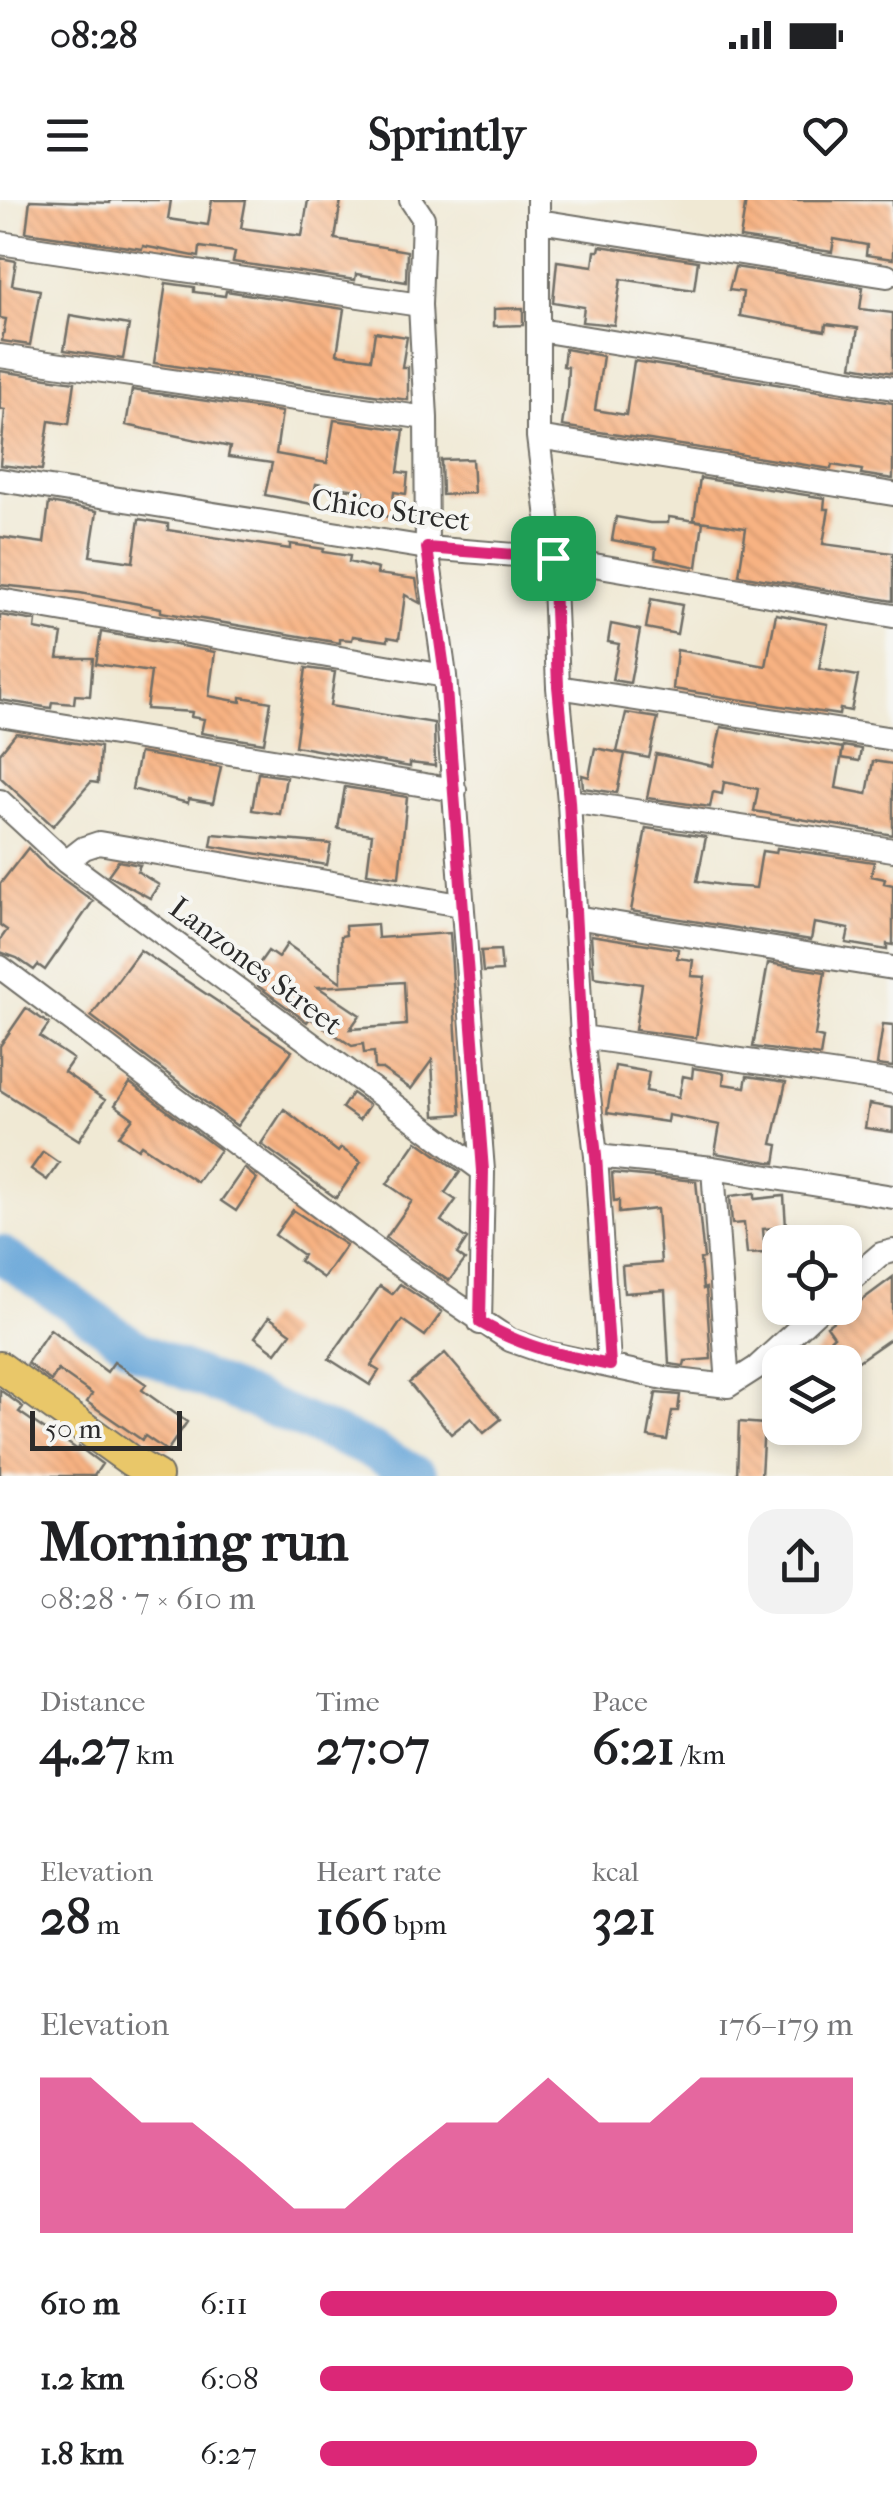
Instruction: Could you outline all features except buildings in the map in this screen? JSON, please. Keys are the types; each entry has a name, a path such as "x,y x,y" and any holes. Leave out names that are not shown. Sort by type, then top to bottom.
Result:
{"main road":[{"path":"0,1367 157,1476"}],"street":[{"path":"411,200 422,218 420,305 427,548 445,676 483,1171 480,1322"},
{"path":"610,1365 596,1156 582,1037 553,558 538,437 539,211 887,276"},
{"path":"0,244 420,305"},
{"path":"539,330 893,388"},
{"path":"0,356 426,418"},
{"path":"538,437 893,494"},
{"name":"Chico Street","path":"0,480 427,548 553,558 893,616"},
{"path":"0,600 445,676"},
{"path":"558,686 893,738"},
{"path":"0,715 454,790"},
{"name":"Lanzones Street","path":"0,801 66,862 483,1171"},
{"path":"569,801 893,850"},
{"path":"66,862 84,848 112,845 460,905"},
{"path":"575,917 893,968"},
{"path":"0,967 384,1256 510,1340 547,1353 669,1380 728,1386 756,1368 803,1325"},
{"path":"582,1037 893,1082"},
{"path":"596,1156 713,1168 893,1197"},
{"path":"713,1168 728,1386"},
{"path":"862,1271 882,1254 893,1251"}],"waterway":[{"path":"0,1254 141,1352 371,1450 419,1476"}],"route":[{"path":"427,548 553,558 582,1037 596,1156 610,1365 547,1353 510,1340 480,1322 483,1171 445,676 427,548"}]}
